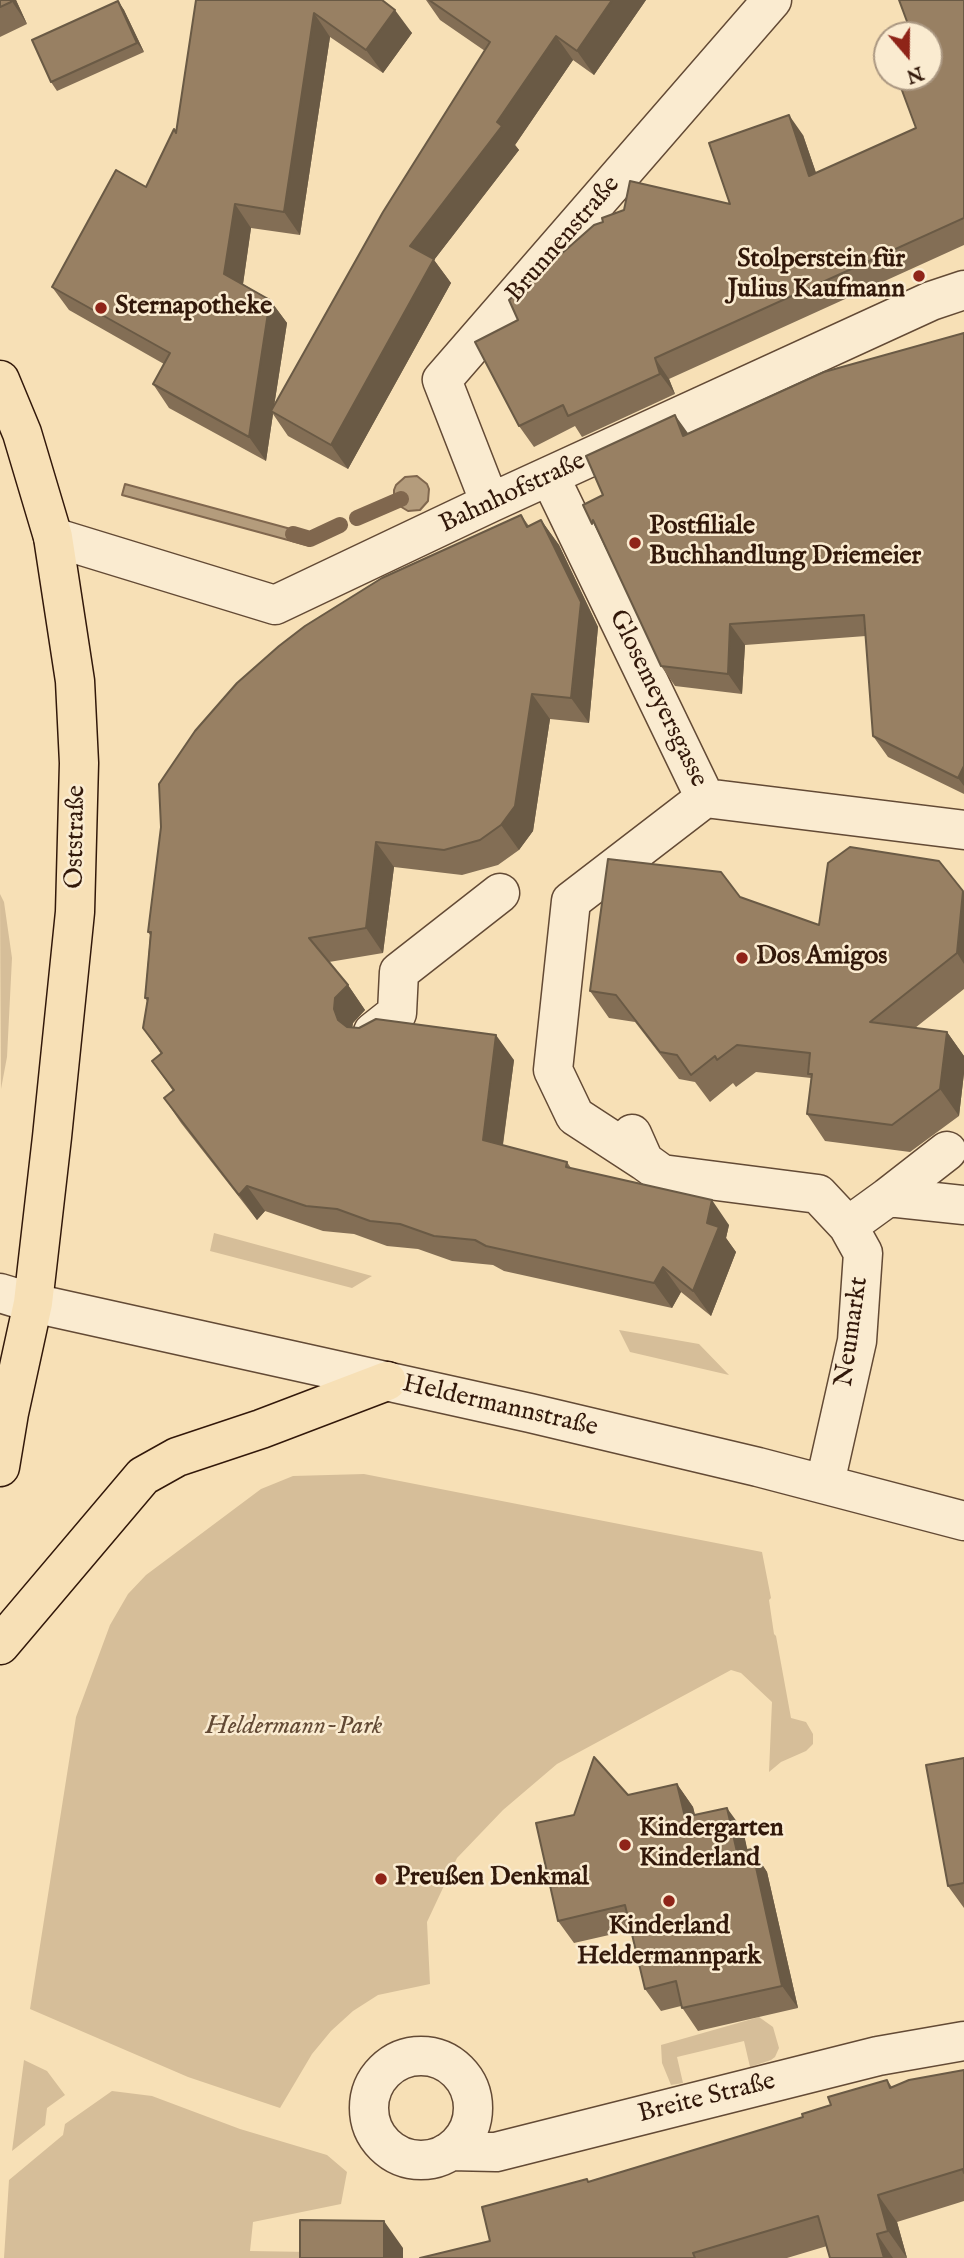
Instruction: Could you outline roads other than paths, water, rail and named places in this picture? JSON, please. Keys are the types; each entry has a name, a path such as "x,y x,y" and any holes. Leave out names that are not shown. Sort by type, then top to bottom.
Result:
{"main road":[{"name":"Oststraße","path":"0,380 22,433 53,537 75,681 79,763 75,912 16,1298 9,1413 0,1466"},
{"path":"0,1645 143,1476 177,1457 261,1429 387,1381"}],"street":[{"name":"Brunnenstraße","path":"490,503 442,380 772,0"},
{"name":"Bahnhofstraße","path":"53,537 275,605 490,503 931,301 964,290"},
{"name":"Glosemeyersgasse","path":"550,477 705,798 571,901 552,1070 575,1116 638,1148"},
{"path":"705,798 964,830"},
{"path":"373,1032 397,1013 399,972 500,893"},
{"name":"Neumarkt","path":"638,1148 662,1174 818,1194 848,1226 863,1253 858,1341 825,1483"},
{"path":"848,1226 947,1151"},
{"path":"888,1197 964,1205"},
{"name":"Heldermannstraße","path":"16,1298 825,1483 964,1521"},
{"name":"Breite Straße","path":"450,2151 496,2152 878,2056 964,2040"}],"waterway":[{"path":"357,518 401,499"},
{"path":"293,534 310,539 340,525"}],"place":[{"name":"Stolperstein für Julius Kaufmann","path":"919,276"},
{"name":"Sternapotheke","path":"101,308"},
{"name":"Postfiliale Buchhandlung Driemeier","path":"635,543"},
{"name":"Dos Amigos","path":"742,958"},
{"name":"Kindergarten Kinderland","path":"625,1845"},
{"name":"Preußen Denkmal","path":"381,1879"},
{"name":"Kinderland Heldermannpark","path":"669,1901"}],"park label":[{"name":"Heldermann-Park","path":"294,1728"}]}
